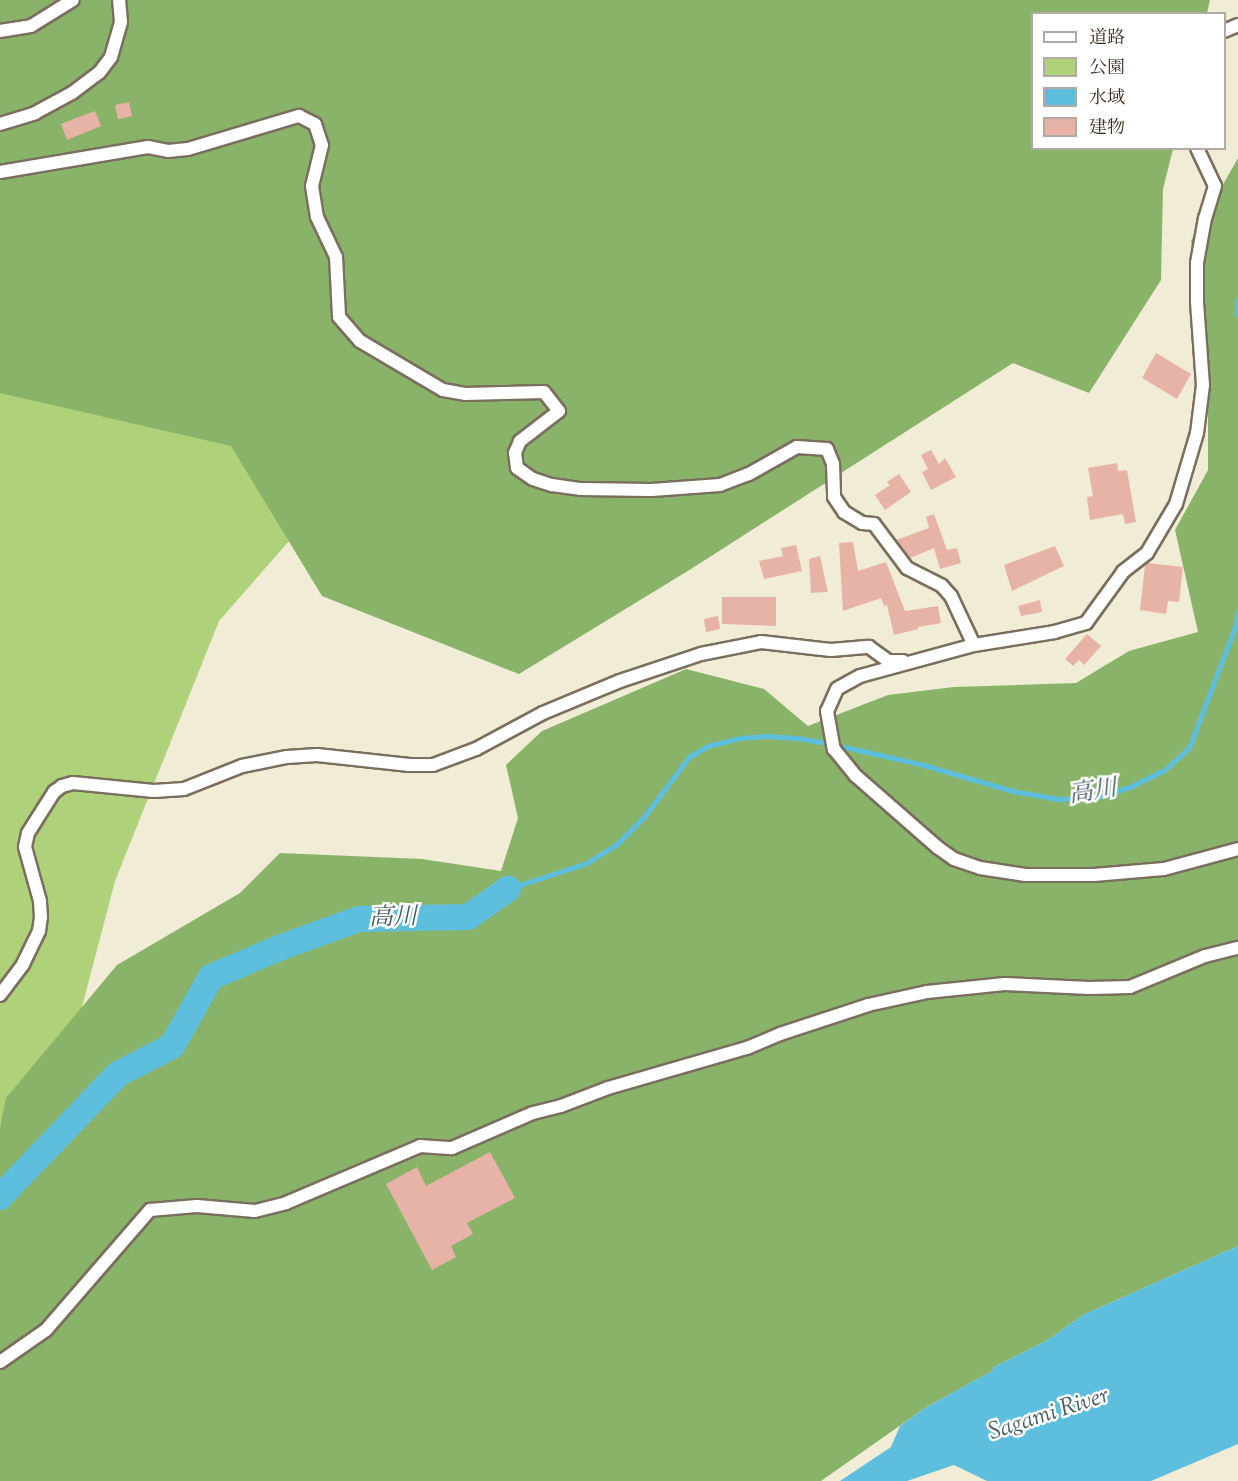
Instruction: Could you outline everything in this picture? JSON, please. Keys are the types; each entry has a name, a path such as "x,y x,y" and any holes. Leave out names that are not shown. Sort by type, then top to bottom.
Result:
{"street":[{"path":"0,31 31,26 74,0"},
{"path":"0,123 35,113 72,93 99,73 111,57 121,22 119,0"},
{"path":"0,172 148,147 168,151 188,149 299,116 315,124 322,145 312,186 317,217 336,257 339,317 360,341 443,390 465,394 544,392 559,411 520,441 515,453 517,468 533,480 552,485 580,489 652,490 720,485 749,474 797,447 827,449 833,464 834,497 844,512 862,523 874,524 907,568 942,586 951,596 974,645"},
{"path":"1198,150 1215,186 1205,218 1197,263 1203,385 1197,433 1176,504 1147,553 1123,572 1086,623 1055,632 974,645 860,676 837,689 827,711 834,749 856,776 909,824 954,858 980,868 1001,872 1094,875 1164,869 1238,849"},
{"path":"0,995 23,964 39,931 40,901 25,847 28,833 48,800 62,786 73,783 153,790 184,789 242,766 287,757 317,755 409,765 433,765 476,749 543,713 620,681 701,654 761,642 831,650 869,647 888,661 909,661"},
{"path":"0,1362 45,1330 150,1210 197,1206 255,1211 286,1203 420,1146 452,1148 533,1113 561,1106 608,1088 747,1048 780,1034 868,1005 927,992 1005,984 1089,988 1130,987 1205,956 1238,948"}],"green space":[{"path":"0,0 1210,0 1207,12 1031,12 1031,150 1173,150 1163,189 1161,280 1089,393 1013,363 691,569 519,674 322,596 231,446 0,393"},
{"path":"1238,158 1238,1246 1083,1315 1048,1340 994,1367 992,1371 925,1408 821,1481 0,1481 0,1129 6,1098 117,965 240,893 280,853 422,859 501,871 518,818 506,765 542,731 686,669 764,689 808,726 888,695 954,687 1076,683 1129,651 1198,632 1175,530 1208,470 1208,377 1191,241"},
{"path":"0,362 339,484 219,621 115,881 24,1228 0,1253"}],"water":[{"name":"Sagami River","path":"1238,1246 1238,1444 1151,1481 987,1481 954,1465 907,1481 840,1481 891,1447 900,1426 925,1408 992,1371 994,1367 1048,1340 1083,1315"}],"building":[{"path":"129,102 132,116 118,119 115,105"},
{"path":"95,111 101,126 67,140 61,124"},
{"path":"1156,353 1191,374 1177,399 1142,378"},
{"path":"931,450 939,464 945,458 956,477 931,490 922,472 928,469 921,455"},
{"path":"1117,463 1118,471 1127,470 1136,522 1125,524 1123,514 1090,520 1087,497 1093,496 1088,468"},
{"path":"899,474 911,492 885,510 875,495 890,485 887,482"},
{"path":"934,514 947,550 957,548 961,563 940,569 934,548 910,558 896,540 929,528 926,517"},
{"path":"853,542 858,571 886,562 905,611 938,606 941,623 918,627 918,629 894,635 887,605 884,606 881,598 843,611 839,543"},
{"path":"796,545 802,571 764,579 759,561 783,556 781,548"},
{"path":"1055,546 1064,566 1012,591 1004,565"},
{"path":"820,556 828,592 811,593 809,559"},
{"path":"1148,563 1183,567 1179,602 1168,601 1166,614 1140,610 1145,565"},
{"path":"722,597 776,597 776,626 722,624"},
{"path":"1040,600 1042,612 1021,616 1018,606"},
{"path":"718,616 720,629 706,632 704,619"},
{"path":"1087,634 1101,646 1084,665 1079,660 1073,666 1065,659"},
{"path":"490,1152 515,1198 467,1223 473,1234 451,1246 456,1257 432,1270 386,1184 417,1167 426,1186"}],"waterway":[{"name":"高川","path":"1238,300 1238,314"},
{"name":"高川","path":"845,747 924,765 1013,791 1059,799 1097,797 1132,786 1165,770 1189,748 1236,624 1238,612"},
{"name":"高川","path":"508,889 587,863 617,844 644,817 689,757 708,746 740,738 767,736 798,738 831,744"},
{"name":"高川","path":"0,1197 118,1074 172,1046 211,977 279,948 359,919 468,917 508,889"}]}
